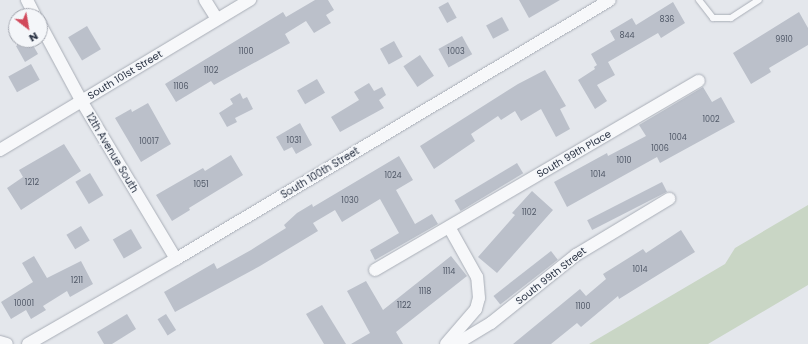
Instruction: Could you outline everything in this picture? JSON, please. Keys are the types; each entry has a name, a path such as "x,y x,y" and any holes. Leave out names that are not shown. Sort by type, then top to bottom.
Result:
{"street":[{"path":"205,0 217,19"},
{"name":"South 101st Street","path":"0,150 250,0"},
{"name":"South 100th Street","path":"28,344 176,259 610,0"},
{"name":"12th Avenue South","path":"48,39 82,102 176,259"},
{"name":"South 99th Place","path":"375,270 699,81"},
{"name":"South 99th Street","path":"456,344 491,323 576,255 669,199"},
{"path":"446,344 476,309 479,298 477,276 448,227"},
{"path":"0,342 6,344"}],"lane":[{"path":"698,0 713,18 730,18 759,0"}],"green space":[{"path":"808,205 808,285 708,344 589,344 725,264 735,248"}],"building":[{"path":"315,0 328,0 334,10 326,15 331,23 314,33 306,21 285,34 290,43 214,85 211,81 176,102 165,84 283,12 286,17"},
{"path":"519,0 560,0 529,18"},
{"path":"448,2 457,18 447,23 438,7"},
{"path":"673,2 685,23 661,38 658,33 608,62 615,75 597,85 607,101 595,109 578,80 595,69 594,67 597,65 591,54 615,40 610,31 632,18 636,25"},
{"path":"799,12 808,28 808,45 769,68 771,72 751,84 733,53"},
{"path":"502,17 509,30 493,39 486,25"},
{"path":"87,26 101,49 82,60 68,37"},
{"path":"462,36 472,54 449,67 438,49"},
{"path":"394,41 403,57 389,65 380,49"},
{"path":"17,48 35,48 38,54 25,62"},
{"path":"420,55 434,76 417,87 403,66"},
{"path":"31,64 40,80 17,92 8,77"},
{"path":"545,70 566,106 560,109 570,129 556,137 541,109 521,121 515,111 501,120 498,116 471,134 475,141 434,169 420,146 518,84"},
{"path":"317,79 325,93 305,104 297,90"},
{"path":"369,83 374,91 382,87 386,95 379,100 384,108 340,132 331,117 359,100 354,92"},
{"path":"703,87 712,102 721,97 735,122 660,163 657,157 567,207 554,182 607,153 608,156 646,136 639,125"},
{"path":"240,93 243,99 247,97 253,109 235,118 237,122 227,127 219,113 233,104 230,99"},
{"path":"148,103 171,144 141,162 115,118 131,109 132,112"},
{"path":"300,123 312,145 296,154 292,147 284,151 276,137"},
{"path":"64,144 81,171 21,210 7,188 23,177 19,170"},
{"path":"231,155 243,175 189,208 190,210 172,221 156,195 203,168 205,171"},
{"path":"399,156 413,180 396,190 415,224 432,214 438,224 375,260 370,250 399,233 380,199 342,222 335,210 313,223 318,231 260,266 175,312 164,292 214,263 217,269 251,250 286,228 284,225 297,213 312,204 313,207"},
{"path":"517,163 523,173 461,211 454,201"},
{"path":"90,173 103,195 89,204 75,182"},
{"path":"662,182 667,192 592,230 587,220"},
{"path":"532,191 553,210 497,273 478,257 515,215 512,213"},
{"path":"81,226 90,241 75,249 66,235"},
{"path":"131,229 142,248 124,259 113,240"},
{"path":"681,230 695,252 619,299 618,296 581,327 577,323 551,344 513,344 580,289 586,296 606,279 603,274 643,249 646,253"},
{"path":"551,251 558,260 500,305 493,296"},
{"path":"34,256 47,278 81,261 93,284 70,297 67,291 43,306 46,310 31,319 26,310 11,319 1,302 33,282 22,263"},
{"path":"451,256 467,276 396,332 403,344 351,344 370,333 347,291 366,281 383,310"},
{"path":"322,305 346,344 324,344 306,314"},
{"path":"127,314 136,329 112,344 104,344 97,332"},
{"path":"166,314 176,330 168,335 158,319"}]}
